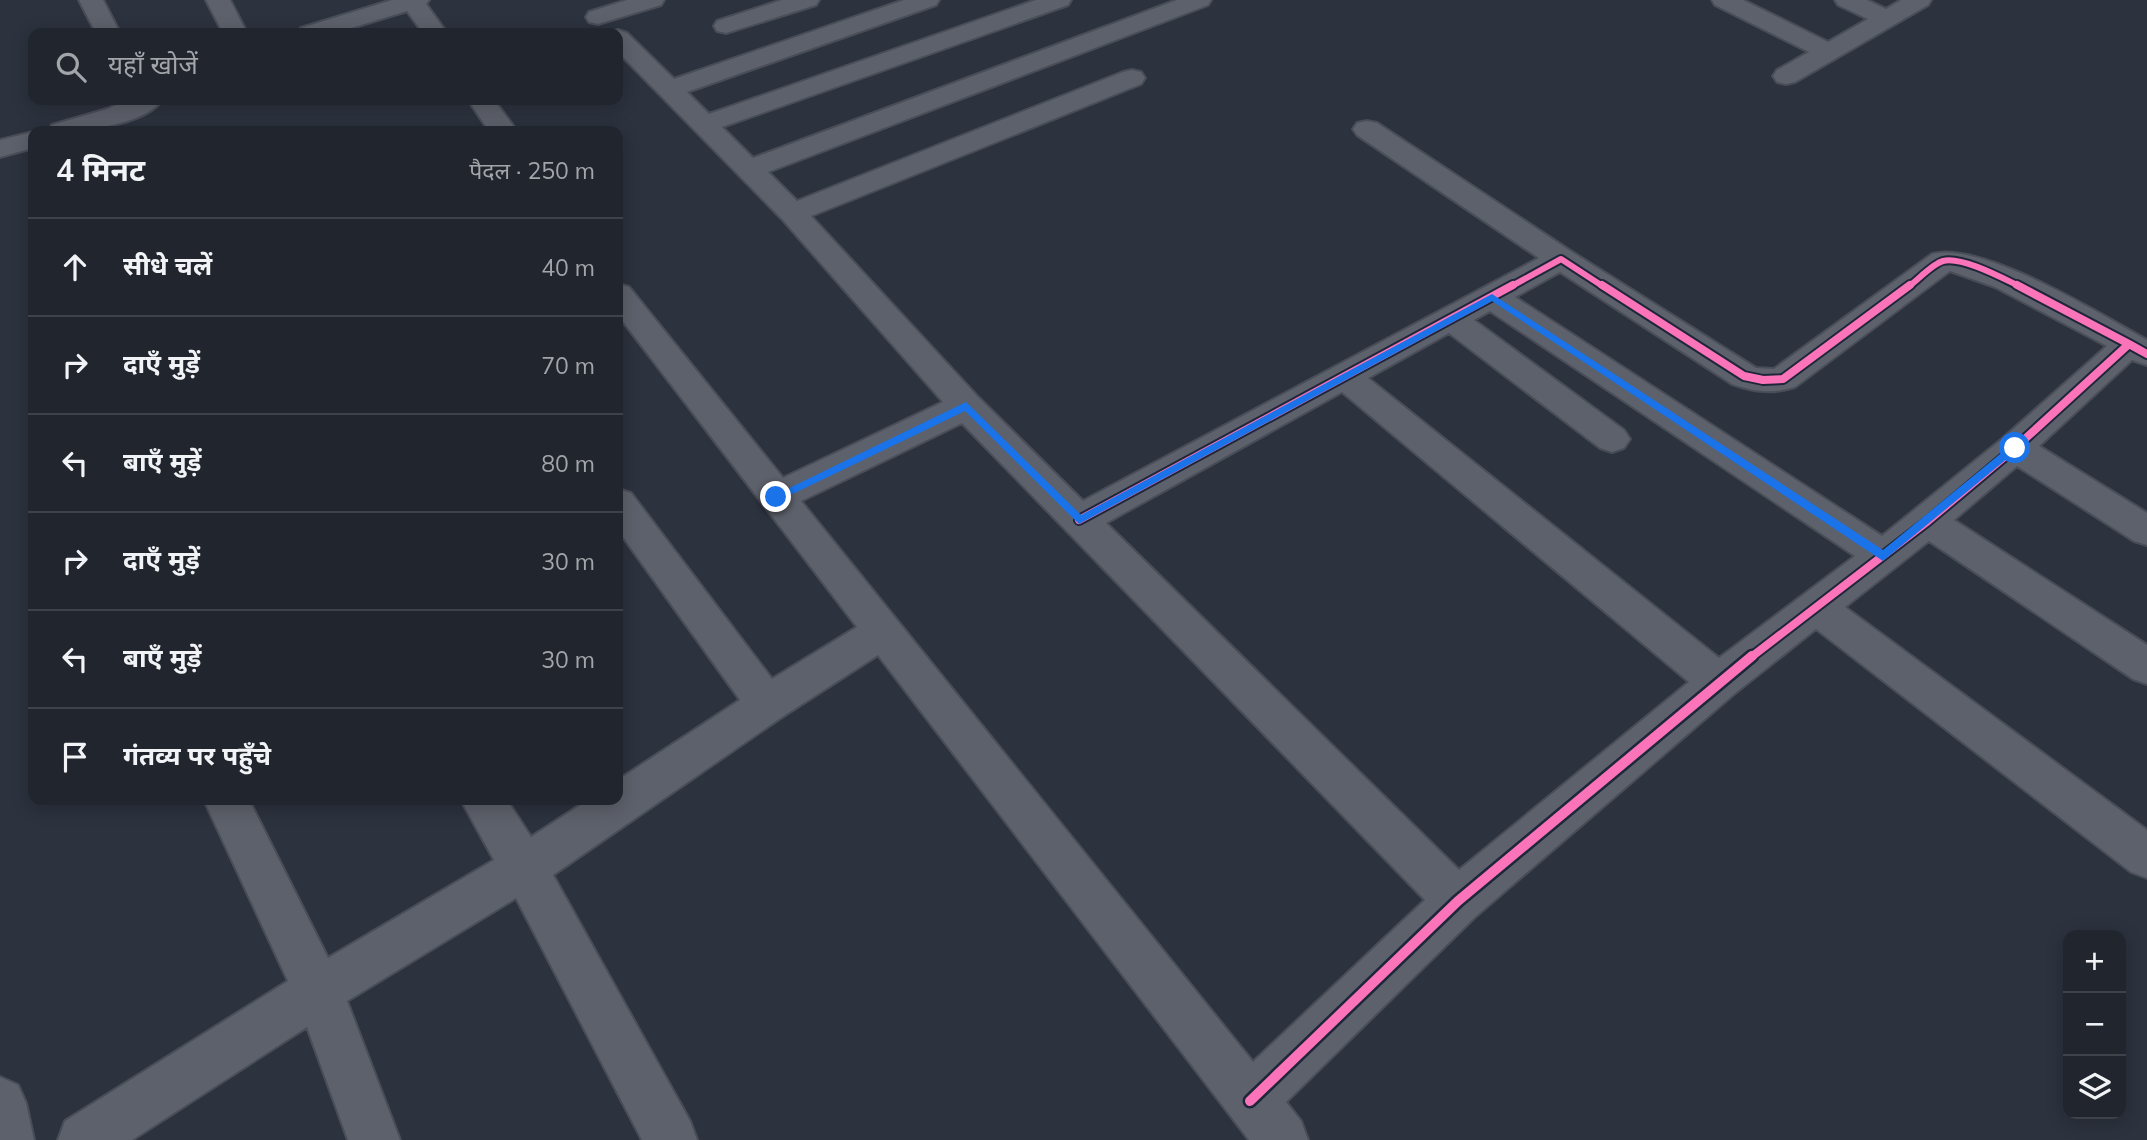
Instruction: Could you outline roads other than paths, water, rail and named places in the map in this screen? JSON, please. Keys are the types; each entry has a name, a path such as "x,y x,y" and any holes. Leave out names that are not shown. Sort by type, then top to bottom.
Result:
{"street":[{"path":"91,0 105,28"},
{"path":"218,0 232,28"},
{"path":"326,28 414,0 432,28"},
{"path":"603,22 652,0"},
{"path":"726,26 807,0"},
{"path":"667,90 927,0"},
{"path":"703,125 1059,0"},
{"path":"748,170 1199,0"},
{"path":"1724,0 1829,51"},
{"path":"1847,0 1887,18"},
{"path":"1786,76 1919,0"},
{"path":"623,43 792,213 966,406 1458,901"},
{"path":"792,213 1132,78"},
{"path":"485,105 499,126"},
{"path":"73,126 116,107"},
{"path":"1250,1101 1458,901 1719,682 1928,521 2138,349 1988,271 1951,258 1943,261 1783,379 1757,381 1744,376 1562,259 1367,129"},
{"path":"0,149 28,141"},
{"path":"1079,520 1562,259"},
{"path":"1492,297 1883,556"},
{"path":"623,300 1282,1140"},
{"path":"1452,318 1612,439"},
{"path":"1345,377 1719,682"},
{"path":"776,497 966,406"},
{"path":"2015,448 2147,531"},
{"path":"623,510 767,704"},
{"path":"1928,521 2147,667"},
{"path":"1817,608 2147,857"},
{"path":"623,801 767,704 882,632"},
{"path":"228,805 318,991 374,1140"},
{"path":"486,805 524,868 671,1140"},
{"path":"84,1140 318,991 524,868 617,805"},
{"path":"0,1103 8,1140"}]}
